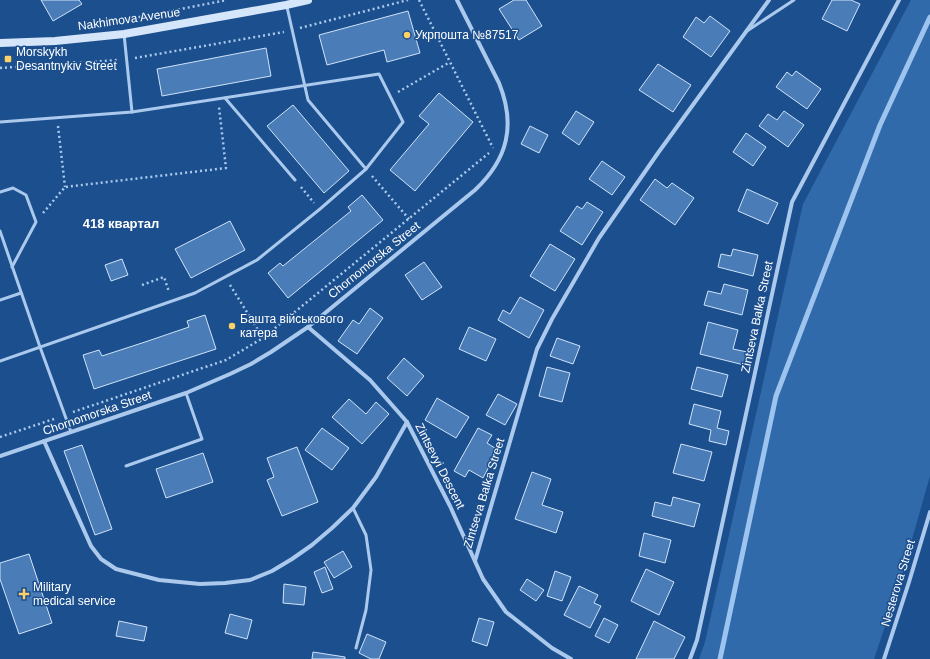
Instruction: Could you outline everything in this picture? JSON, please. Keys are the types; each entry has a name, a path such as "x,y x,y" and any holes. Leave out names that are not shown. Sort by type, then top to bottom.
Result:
{"main road":[{"name":"Nakhimova Avenue","path":"0,43 55,41 124,34 308,0"}],"street":[{"name":"Chornomorska Street","path":"0,456 186,393 251,364 308,327 485,181 493,171 499,159 507,134 507,115 504,95 457,0"},
{"name":"Zintseva Balka Street","path":"475,561 537,349 552,319 599,238 658,153 769,0"},
{"name":"Zintseva Balka Street","path":"690,659 697,640 792,202 899,0"},
{"name":"Zintsevyi Descent","path":"308,327 370,380 407,422 450,506 483,579 506,612 552,648 571,659"},
{"path":"44,442 91,546 101,560 116,569 159,580 200,584 225,583 250,580 272,571 312,545 332,528 353,508 376,477 407,422"},
{"name":"Nesterova Street","path":"884,659 910,582 930,512"}],"lane":[{"path":"745,33 794,0"},
{"path":"286,5 308,100 366,169"},
{"path":"124,34 132,112"},
{"path":"0,122 132,112 379,74 403,122 366,169 320,209 257,260 195,293 0,361"},
{"path":"225,98 295,180"},
{"path":"0,192 13,188 26,194 36,222 12,268"},
{"path":"0,232 71,432"},
{"path":"0,300 21,293"},
{"path":"126,466 202,439 186,393"},
{"path":"353,508 366,535 370,570 366,610 356,648"}],"path":[{"path":"113,22 227,0"},
{"path":"0,68 127,60 292,30 408,0"},
{"path":"0,437 226,360 263,338 494,149 419,0"},
{"path":"390,96 450,62"},
{"path":"36,222 65,187 226,168 218,99"},
{"path":"57,117 65,187"},
{"path":"366,169 409,219"},
{"path":"295,180 320,209"},
{"path":"142,285 164,277 172,301"},
{"path":"225,277 263,338"}],"shaded area":[{"path":"911,0 930,0 930,476 901,578 874,659 699,659 705,642 803,204"}],"building":[{"path":"41,0 79,0 82,4 53,21"},
{"path":"514,0 526,0 542,26 519,40 499,9"},
{"path":"832,0 851,0 860,4 847,31 822,19"},
{"path":"408,11 420,53 387,62 384,50 327,65 319,35"},
{"path":"710,16 730,31 711,57 683,37 696,17 704,23"},
{"path":"266,48 271,76 162,96 157,69"},
{"path":"658,64 691,85 673,112 639,90"},
{"path":"796,71 821,89 807,109 776,87 787,72 792,76"},
{"path":"439,93 473,122 415,191 390,170 429,124 419,116"},
{"path":"293,105 349,171 324,193 267,126"},
{"path":"576,111 594,122 579,145 562,133"},
{"path":"784,111 804,125 788,147 759,126 768,114 777,120"},
{"path":"530,126 548,135 539,153 521,144"},
{"path":"746,133 766,147 753,166 733,152"},
{"path":"602,161 625,177 612,195 589,179"},
{"path":"655,179 667,188 672,183 694,198 675,225 640,200"},
{"path":"747,189 778,203 768,224 738,211"},
{"path":"362,195 383,220 288,298 268,273 280,263 283,266 351,211 348,207"},
{"path":"587,202 603,212 582,245 560,231 577,206 582,209"},
{"path":"230,221 245,250 191,278 175,249"},
{"path":"550,244 575,259 555,291 530,276"},
{"path":"733,249 758,255 753,276 718,267 721,254 731,256"},
{"path":"122,259 128,275 111,281 105,265"},
{"path":"424,262 442,287 422,300 405,275"},
{"path":"724,284 748,290 742,315 704,305 708,291 721,294"},
{"path":"520,297 544,310 529,338 498,320 503,310 510,314"},
{"path":"370,308 383,318 357,354 338,341 353,320 359,324"},
{"path":"205,315 216,349 94,389 83,355 99,350 102,356 145,342 189,327 187,321"},
{"path":"708,322 738,330 733,349 747,352 744,365 700,354"},
{"path":"469,327 496,339 486,361 459,349"},
{"path":"557,338 580,346 573,364 550,356"},
{"path":"404,358 424,376 407,396 387,378"},
{"path":"547,367 570,373 562,402 539,396"},
{"path":"697,367 728,375 722,397 691,389"},
{"path":"498,394 517,404 505,425 486,415"},
{"path":"437,398 469,417 456,438 425,420"},
{"path":"349,399 366,414 376,402 389,414 362,444 332,417"},
{"path":"694,404 721,411 717,428 729,431 726,445 709,441 711,430 689,424"},
{"path":"322,428 349,448 332,470 305,450"},
{"path":"478,428 492,435 487,443 498,450 483,478 469,470 465,477 454,471"},
{"path":"681,444 712,452 704,481 673,473"},
{"path":"82,445 112,529 95,535 64,451"},
{"path":"297,447 318,502 282,516 267,480 274,477 267,458"},
{"path":"203,453 213,482 166,498 156,469"},
{"path":"532,472 551,479 542,505 563,512 556,533 515,519"},
{"path":"673,497 700,504 694,527 652,516 655,502 671,506"},
{"path":"644,533 671,540 665,563 639,556"},
{"path":"343,551 352,567 334,578 324,562"},
{"path":"29,554 52,623 19,634 0,579 0,563"},
{"path":"325,567 333,589 322,593 314,572"},
{"path":"646,569 674,582 659,615 631,601"},
{"path":"555,571 571,577 562,601 547,596"},
{"path":"527,579 544,590 536,601 520,590"},
{"path":"284,584 306,587 304,605 283,603"},
{"path":"579,586 598,595 594,603 601,606 590,628 564,615"},
{"path":"230,614 252,620 247,639 225,633"},
{"path":"479,618 494,622 487,646 472,641"},
{"path":"604,618 618,625 609,643 595,636"},
{"path":"119,621 147,627 144,641 116,636"},
{"path":"654,621 685,637 674,659 636,659"},
{"path":"367,634 386,642 379,659 371,659 359,653"},
{"path":"313,652 345,657 345,659 312,659"}],"waterway":[{"path":"720,659 776,396 880,125 930,17"}],"place":[{"name":"Укрпошта №87517","path":"407,35"},
{"name":"Morskykh Desantnykiv Street","path":"8,59"},
{"name":"Башта військового катера","path":"232,326"},
{"name":"Military medical service","path":"24,594"}],"district":[{"name":"418 квартал","path":"121,223"}]}
